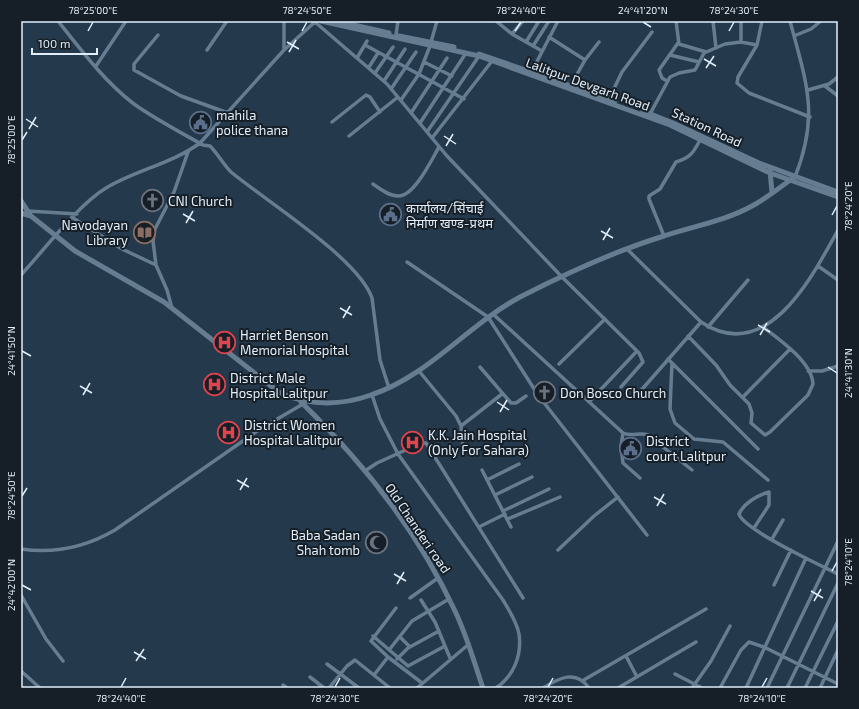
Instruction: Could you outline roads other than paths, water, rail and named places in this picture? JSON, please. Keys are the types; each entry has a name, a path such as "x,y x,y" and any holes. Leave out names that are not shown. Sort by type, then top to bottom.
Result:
{"street":[{"path":"58,21 96,66 135,104 200,143 210,146 230,171 347,263 370,291 374,303 380,360 386,389"},
{"path":"96,66 126,21"},
{"path":"207,50 227,21"},
{"path":"284,21 284,50"},
{"path":"21,275 73,218 105,188 188,152 200,143 284,50 315,21 384,81 439,147 561,276 641,355 643,362 621,388"},
{"name":"Lalitpur Devgarh Road","path":"321,21 431,44 478,56 630,110 770,170 838,197"},
{"name":"Station Road","path":"336,21 431,44 486,55 650,114 770,170"},
{"path":"396,35 398,21"},
{"path":"349,136 399,99 419,74 431,44 437,21"},
{"path":"496,21 512,34 542,52"},
{"path":"512,34 523,21"},
{"path":"526,42 539,21"},
{"path":"533,46 549,21"},
{"path":"532,71 558,21"},
{"path":"668,81 662,78 659,70 678,43 676,21"},
{"path":"713,21 716,48"},
{"path":"741,21 741,42"},
{"path":"762,21 757,45 738,77 737,83 741,89 749,94 810,117"},
{"path":"21,201 30,214 56,237 75,251 141,288 172,308 270,387 301,402 334,403 354,401 386,389 419,371 488,317 520,297 561,276 627,249 727,217 752,206 792,178 803,154 810,117 808,90 790,21"},
{"path":"794,36 811,29 821,21"},
{"path":"609,99 622,72 652,32"},
{"path":"158,35 134,64 134,70 181,96 228,113"},
{"path":"549,37 585,60"},
{"path":"357,58 367,41"},
{"path":"571,85 585,60 599,42"},
{"path":"650,114 668,81 679,73 695,70 706,52 725,44 741,42 757,45"},
{"path":"678,43 706,52"},
{"path":"364,45 464,99"},
{"path":"375,73 393,47"},
{"path":"384,81 405,49"},
{"path":"391,89 416,52"},
{"path":"369,67 378,53"},
{"path":"420,123 466,54"},
{"path":"670,55 699,62"},
{"path":"427,132 478,56"},
{"path":"411,113 447,58"},
{"path":"432,138 464,99 492,61"},
{"path":"424,62 452,76"},
{"path":"808,90 836,82 838,77"},
{"path":"824,86 838,96"},
{"path":"332,122 366,95 370,97 380,112"},
{"path":"664,236 649,196 660,189 676,162 692,154 700,140"},
{"path":"373,184 391,194 399,196 405,195 414,187 439,147"},
{"path":"172,308 167,290 156,265 153,241 155,229 177,185 188,152"},
{"path":"770,170 772,193"},
{"path":"792,178 838,192"},
{"path":"21,213 77,214"},
{"path":"73,218 122,249 156,265"},
{"path":"627,249 701,322 708,327 723,333 749,332 763,327 788,308 818,266 838,230"},
{"path":"407,262 488,317 538,395 585,458 647,536"},
{"path":"818,266 838,280"},
{"path":"708,327 748,280"},
{"path":"493,314 623,432 627,434 641,433 648,435 692,470"},
{"path":"559,364 605,319"},
{"path":"637,395 701,322"},
{"path":"688,336 712,361 730,385 743,397 751,408 753,425 762,434 768,434 810,392 813,380 808,371 790,349 763,327"},
{"path":"743,397 790,349"},
{"path":"589,402 637,351"},
{"path":"668,360 758,449"},
{"path":"672,363 670,409 671,418 674,423 694,438 719,441 727,444 768,480"},
{"path":"808,371 822,371 838,366"},
{"path":"480,367 502,394 513,404 519,402 526,396"},
{"path":"419,371 456,416 461,426 463,447"},
{"path":"461,426 502,394"},
{"path":"372,395 380,419 398,454 503,600 516,623 519,634 519,648 515,666 506,681 496,688"},
{"path":"21,549 70,549 97,541 301,402"},
{"name":"Old Chanderi road","path":"301,402 365,471 420,547 449,599 469,644 483,688"},
{"path":"623,432 621,457 623,463 640,478"},
{"path":"365,471 377,463 424,442 428,444 446,477 480,527 523,598"},
{"path":"487,480 518,464"},
{"path":"482,470 511,527"},
{"path":"495,495 532,477"},
{"path":"480,527 504,512 549,489"},
{"path":"754,528 769,505 769,492 752,500 740,512 741,519 754,528 791,550 838,574"},
{"path":"508,519 560,497"},
{"path":"558,550 594,516 618,498"},
{"path":"772,539 783,520"},
{"path":"767,688 838,541"},
{"path":"774,585 791,550"},
{"path":"746,688 806,558"},
{"path":"410,598 438,578"},
{"path":"787,688 838,583"},
{"path":"21,595 46,639 63,661"},
{"path":"389,650 412,621 428,610 449,599"},
{"path":"422,600 439,631 450,658"},
{"path":"396,608 373,636 372,642 394,662 422,683"},
{"path":"582,681 706,610"},
{"path":"806,688 838,621"},
{"path":"694,686 718,649 730,626"},
{"path":"394,662 410,647 439,631"},
{"path":"373,636 397,658 409,666 445,646"},
{"path":"400,638 410,647"},
{"path":"618,688 696,642"},
{"path":"720,688 746,643 752,642 838,684"},
{"path":"417,688 450,658 469,644"},
{"path":"820,688 838,650"},
{"path":"626,656 637,677"},
{"path":"374,675 388,657"},
{"path":"329,688 354,660 390,688"},
{"path":"833,661 838,663"},
{"path":"327,664 360,688"},
{"path":"21,671 40,688"},
{"path":"675,674 694,686 702,688"},
{"path":"543,688 555,680 568,676 582,681 589,688"},
{"path":"310,678 324,688"},
{"path":"283,685 287,688"}],"place":[{"name":"mahila police thana","path":"200,122"},
{"name":"CNI Church","path":"152,201"},
{"name":"कार्यालय/सिंचाई निर्माण खण्ड-प्रथम","path":"391,215"},
{"name":"Navodayan Library","path":"144,232"},
{"name":"Harriet Benson Memorial Hospital","path":"225,342"},
{"name":"District Male Hospital Lalitpur","path":"215,385"},
{"name":"Don Bosco Church","path":"544,393"},
{"name":"District Women Hospital Lalitpur","path":"229,432"},
{"name":"K.K. Jain Hospital (Only For Sahara)","path":"413,442"},
{"name":"District court Lalitpur","path":"631,448"},
{"name":"Baba Sadan Shah tomb","path":"376,542"}]}
